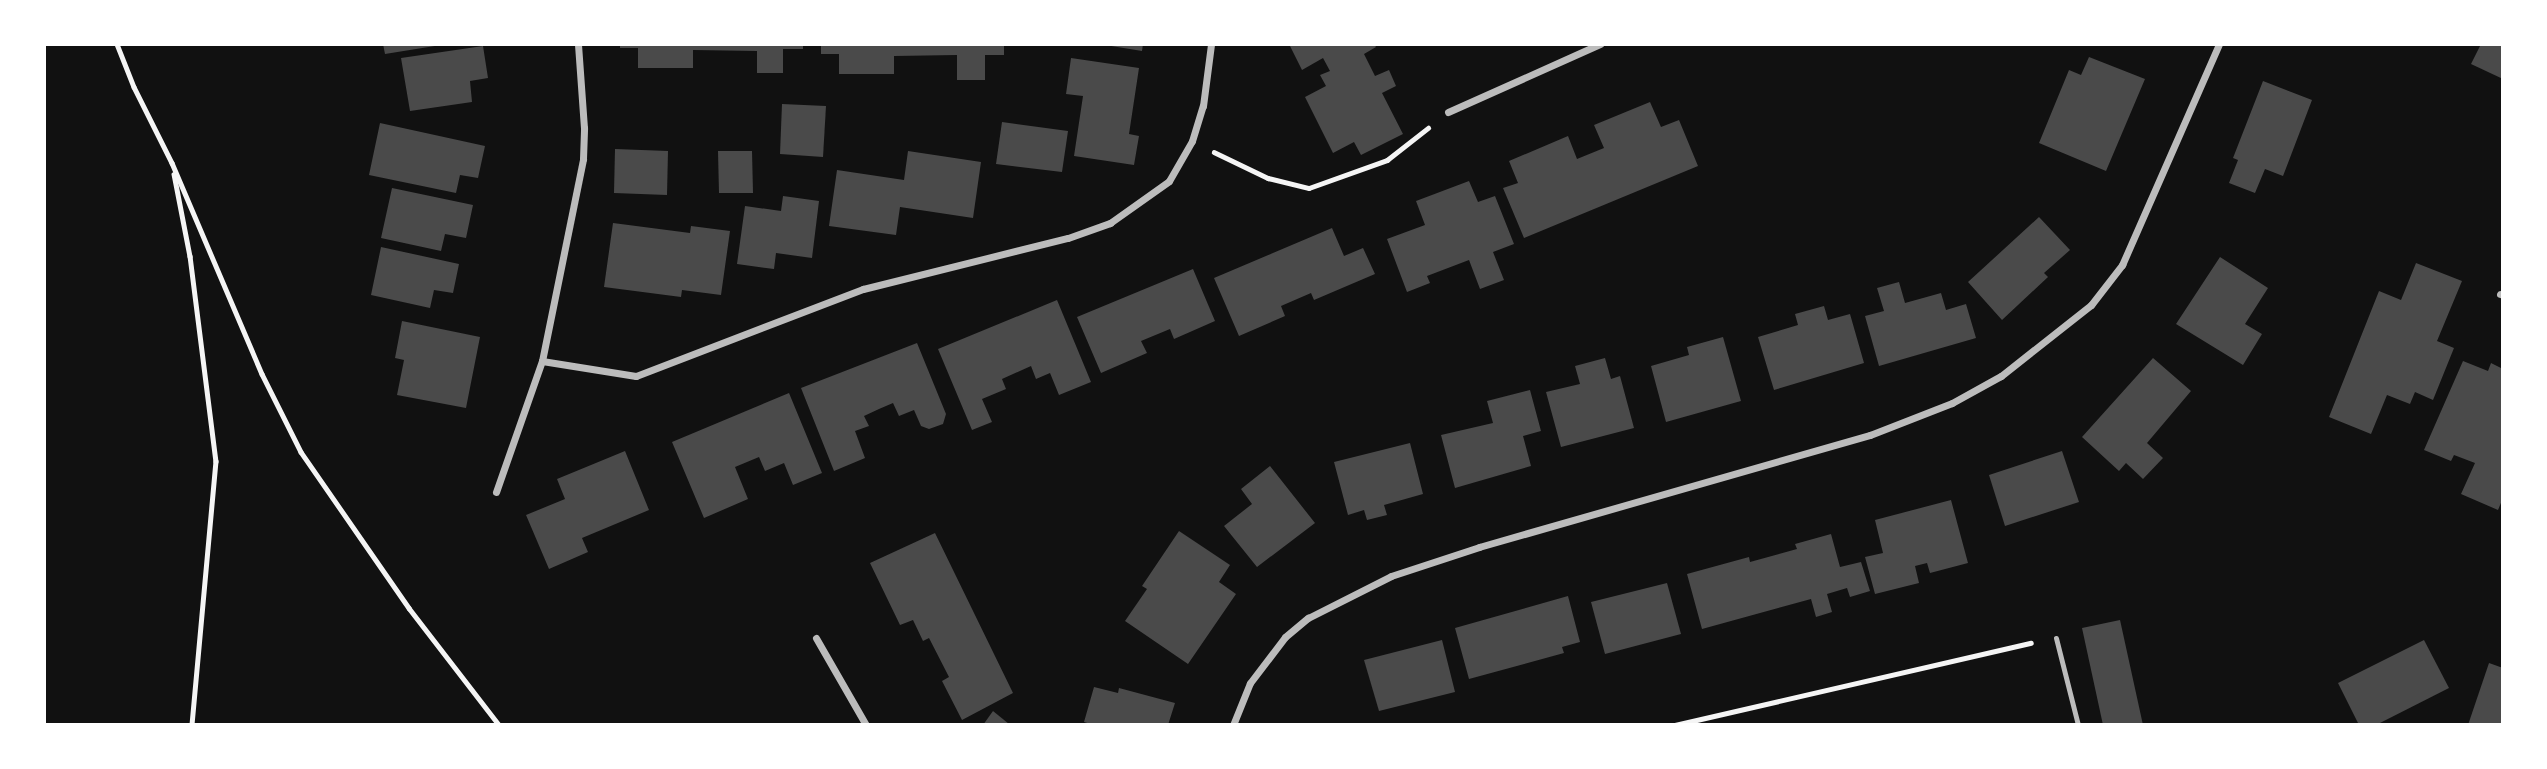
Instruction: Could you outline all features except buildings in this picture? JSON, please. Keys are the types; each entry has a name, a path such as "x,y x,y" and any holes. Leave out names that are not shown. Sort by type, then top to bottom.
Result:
{"street":[{"path":"496,492 542,360 583,159 584,128 578,44"},
{"path":"542,360 636,376 863,289 1068,238 1110,223 1169,181 1192,141 1203,106 1211,44"},
{"path":"1447,112 1600,44"},
{"path":"1233,725 1250,682 1285,637 1308,618 1391,576 1479,547 1870,435 1952,403 2001,376 2091,305 2122,265 2219,44"},
{"path":"816,638 866,725"}],"lane":[{"path":"2056,638 2078,725"}],"path":[{"path":"117,44 134,87 172,163 262,374 300,452 409,608 499,725"},
{"path":"1192,141 1268,178 1309,188 1387,160 1447,112"},
{"path":"172,163 190,256 216,461 192,725"},
{"path":"1675,725 2056,638"}]}
